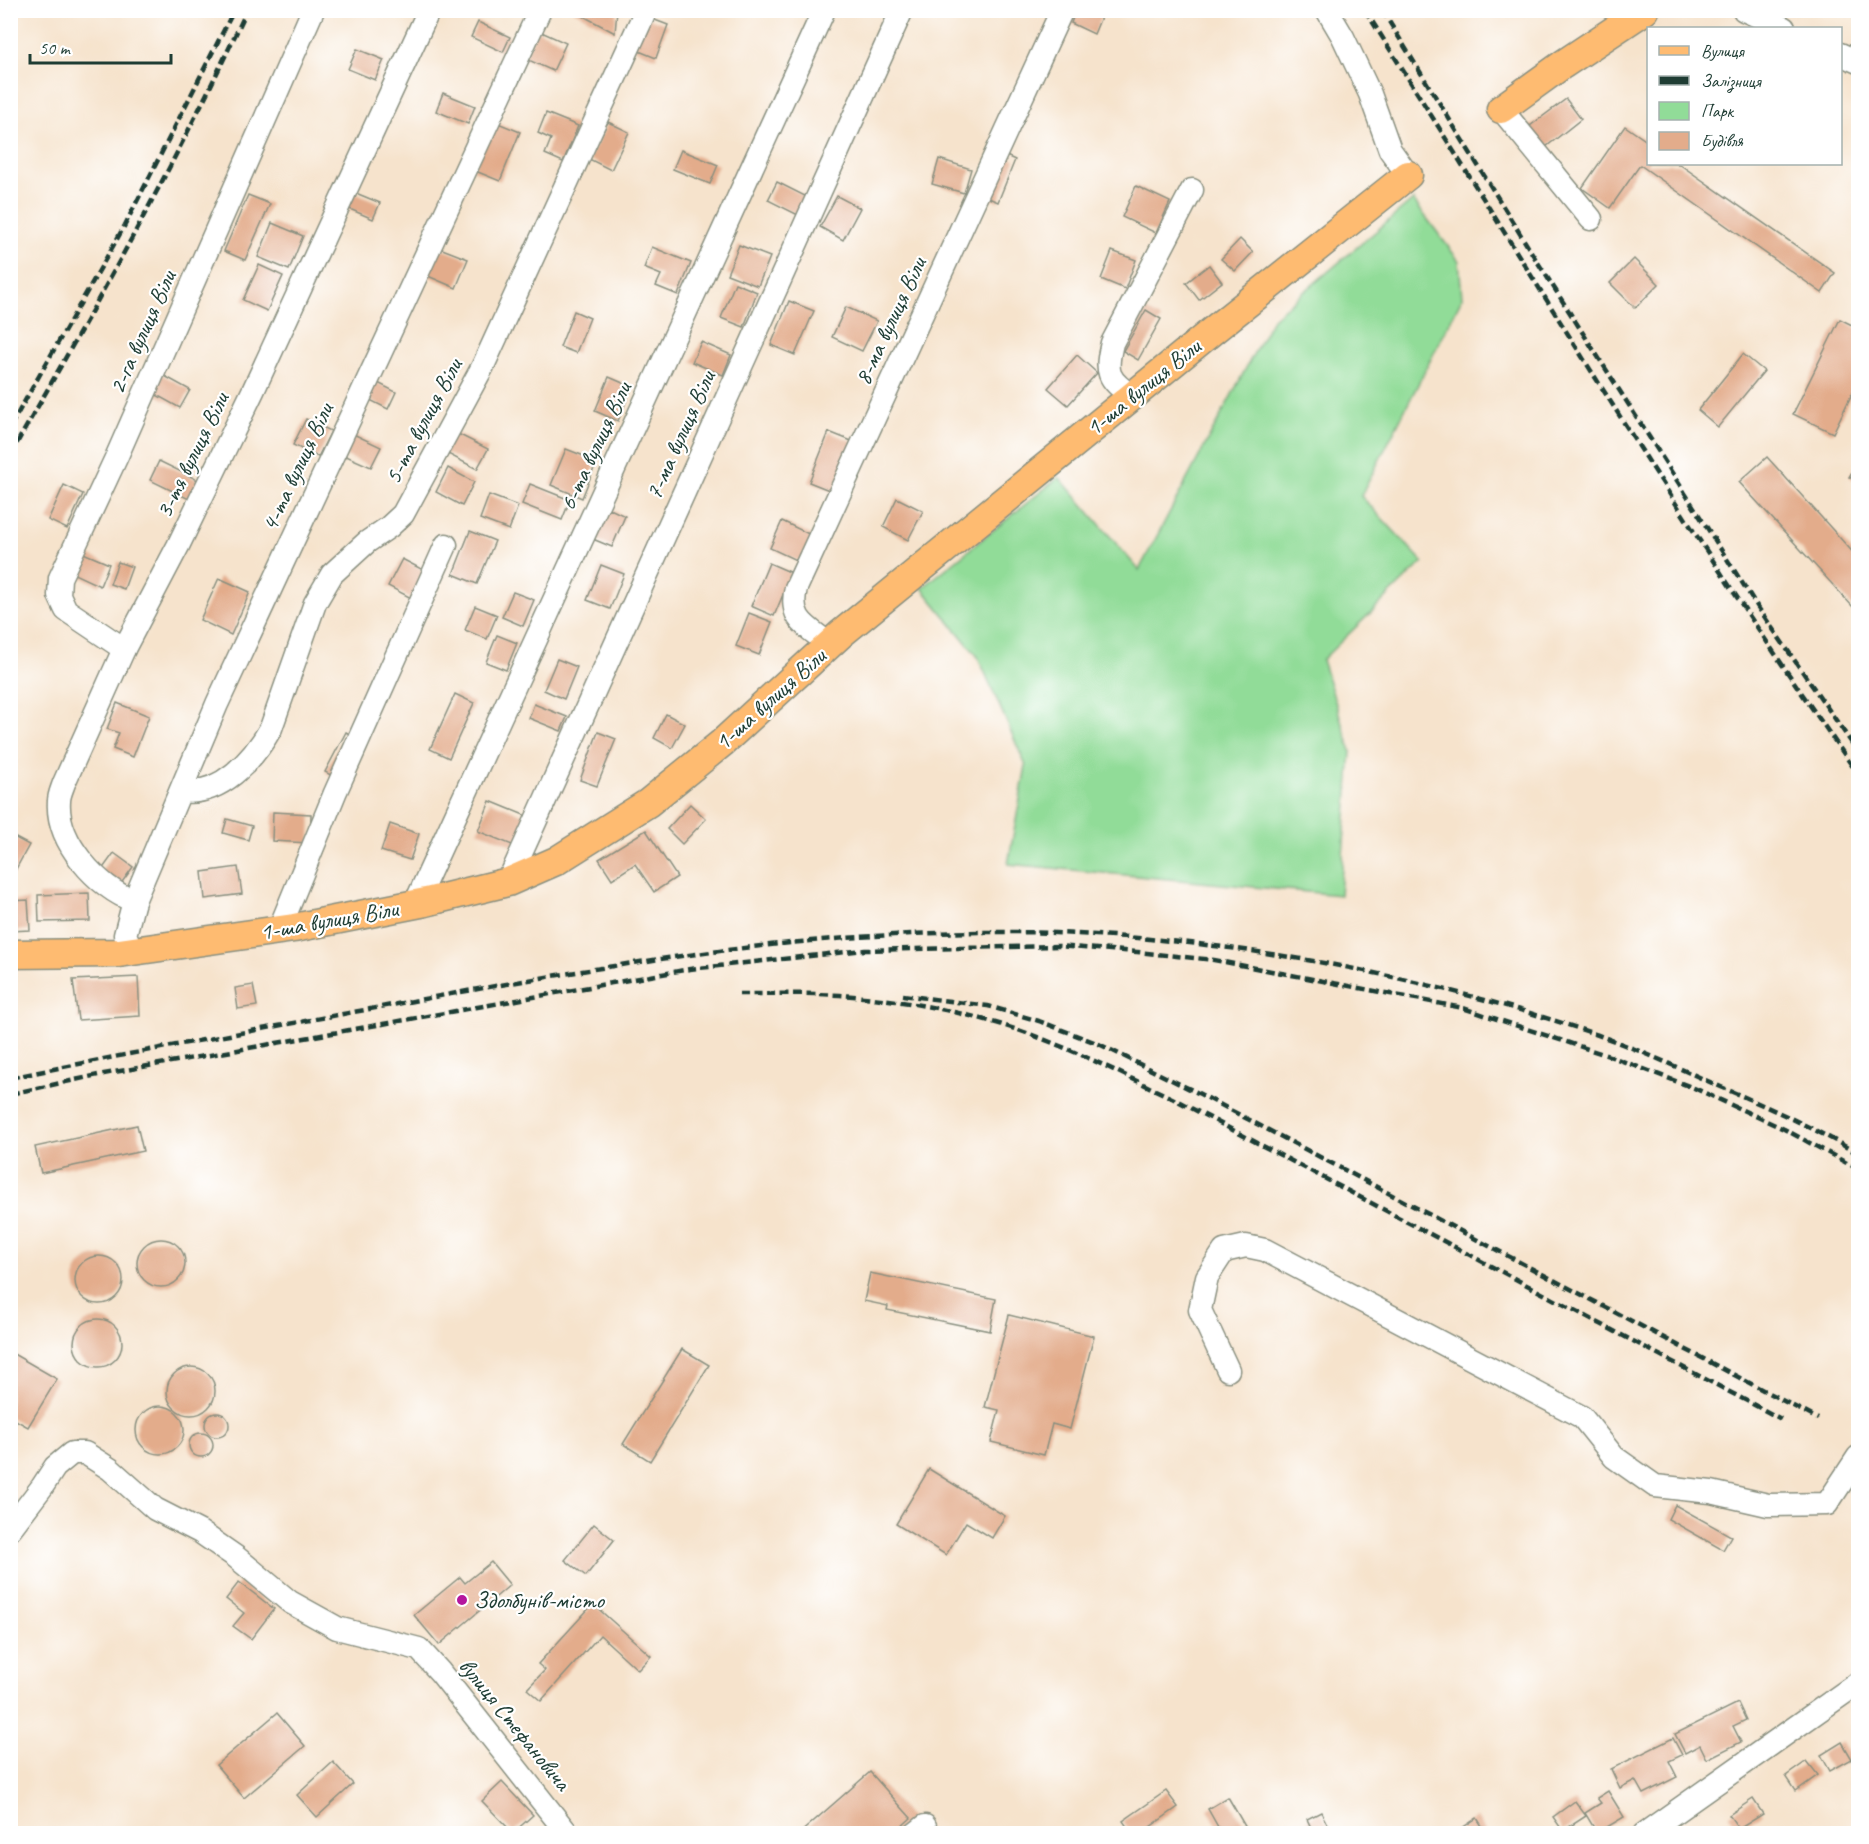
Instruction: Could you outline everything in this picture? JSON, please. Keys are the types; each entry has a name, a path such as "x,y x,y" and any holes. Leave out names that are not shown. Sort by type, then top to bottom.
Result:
{"main road":[{"path":"1502,109 1562,65 1645,10"},
{"name":"1-ша вулиця Віли","path":"10,954 57,955 133,951 279,930 415,904 508,882 556,861 648,803 722,743 830,644 1132,396 1408,175"}],"street":[{"name":"2-га вулиця Віли","path":"124,649 66,610 59,596 60,578 313,10"},
{"name":"3-тя вулиця Віли","path":"134,901 119,896 103,884 86,867 70,842 61,821 59,801 64,783 124,649 178,546 248,401 429,10"},
{"name":"4-та вулиця Віли","path":"133,951 125,935 134,901 222,693 540,10"},
{"name":"5-та вулиця Віли","path":"181,791 203,791 223,781 244,764 261,745 271,728 315,603 323,587 332,574 345,562 403,514 483,366 646,10"},
{"name":"6-та вулиця Віли","path":"415,904 824,10"},
{"name":"7-ма вулиця Віли","path":"508,882 902,10"},
{"name":"8-ма вулиця Віли","path":"830,644 800,620 794,609 796,588 1062,10"},
{"path":"1327,10 1343,37 1370,94 1390,150 1408,175"},
{"path":"1744,10 1782,27"},
{"path":"1842,55 1858,62"},
{"path":"1502,109 1591,219"},
{"path":"1132,396 1114,384 1108,359 1112,343 1192,190"},
{"path":"279,930 335,793 446,545"},
{"path":"1228,1370 1200,1310 1207,1277 1224,1251 1246,1246 1265,1250 1582,1417 1614,1457 1655,1486 1711,1492 1768,1505 1827,1504 1858,1457"},
{"name":"вулиця Стефановича","path":"10,1529 54,1467 72,1453 85,1453 110,1468 155,1509 209,1538 236,1557 290,1602 337,1628 419,1649 440,1672 560,1830"},
{"path":"1644,1833 1858,1683"}],"green space":[{"path":"1413,200 1459,261 1462,298 1361,496 1423,562 1322,660 1351,751 1340,895 1008,864 1026,766 978,657 922,588 1059,477 1139,570 1272,319"}],"building":[{"path":"572,10 617,10 615,33"},
{"path":"1076,10 1104,10 1094,34 1071,23"},
{"path":"647,17 668,25 656,58 634,49"},
{"path":"478,22 510,37 503,52 471,37"},
{"path":"537,30 566,43 553,71 524,58"},
{"path":"357,49 384,60 375,80 348,69"},
{"path":"443,93 475,106 468,124 436,111"},
{"path":"1566,99 1581,119 1542,150 1526,129"},
{"path":"546,113 578,126 563,162 545,154 551,139 538,133"},
{"path":"493,121 520,132 500,181 473,170"},
{"path":"608,122 629,132 611,170 589,159"},
{"path":"1625,126 1647,141 1647,165 1680,165 1835,273 1822,293 1640,165 1610,208 1582,188"},
{"path":"681,150 718,165 710,184 673,169"},
{"path":"1002,154 1015,160 998,202 984,196"},
{"path":"939,159 971,169 964,193 932,184"},
{"path":"777,182 809,198 800,216 768,200"},
{"path":"1136,186 1170,202 1156,233 1122,217"},
{"path":"351,191 380,203 373,219 345,207"},
{"path":"248,195 270,204 245,260 224,251"},
{"path":"837,196 860,208 843,240 820,227"},
{"path":"272,223 303,236 289,270 258,257"},
{"path":"1240,239 1253,252 1235,271 1221,259"},
{"path":"432,245 468,259 456,288 421,273"},
{"path":"739,245 770,257 758,286 727,274"},
{"path":"652,247 691,263 678,295 656,286 661,275 644,268"},
{"path":"1112,251 1136,260 1125,289 1101,279"},
{"path":"1634,259 1659,284 1635,308 1610,283"},
{"path":"259,265 283,276 267,311 243,300"},
{"path":"1209,265 1222,282 1199,300 1186,283"},
{"path":"735,283 757,292 744,327 721,318"},
{"path":"789,301 814,311 795,355 771,345"},
{"path":"846,307 877,321 862,351 832,337"},
{"path":"1146,310 1161,319 1138,360 1123,351"},
{"path":"574,311 590,318 576,353 560,347"},
{"path":"1840,319 1858,328 1858,381 1833,433 1793,414"},
{"path":"701,342 731,355 723,375 692,362"},
{"path":"1743,354 1764,371 1718,427 1698,410"},
{"path":"1077,355 1097,373 1068,405 1048,388"},
{"path":"161,374 190,390 180,408 151,392"},
{"path":"609,377 632,387 618,421 595,411"},
{"path":"370,379 396,392 388,409 362,396"},
{"path":"306,419 331,431 318,457 293,445"},
{"path":"347,431 381,447 371,467 337,452"},
{"path":"452,431 488,449 477,469 442,451"},
{"path":"829,432 854,442 834,492 809,482"},
{"path":"566,449 597,461 582,498 551,485"},
{"path":"1767,457 1858,558 1858,602 1853,607 1739,482"},
{"path":"159,461 200,481 191,500 150,480"},
{"path":"1858,462 1858,482 1849,477"},
{"path":"448,468 474,482 462,506 436,492"},
{"path":"530,484 570,500 562,520 522,504"},
{"path":"64,485 83,494 67,529 48,520"},
{"path":"489,495 518,506 509,530 480,519"},
{"path":"897,498 923,511 908,540 883,527"},
{"path":"602,505 625,516 612,547 588,537"},
{"path":"782,521 813,536 800,562 770,548"},
{"path":"470,531 495,541 477,584 453,574"},
{"path":"81,552 109,564 100,586 72,573"},
{"path":"402,559 429,573 415,600 388,586"},
{"path":"118,562 132,567 124,589 110,584"},
{"path":"769,563 792,573 774,616 751,606"},
{"path":"601,565 624,574 610,609 587,600"},
{"path":"219,578 250,592 231,635 200,620"},
{"path":"513,592 534,600 523,626 502,617"},
{"path":"475,606 497,615 487,639 465,630"},
{"path":"749,613 772,622 759,655 736,646"},
{"path":"497,635 517,643 506,670 486,662"},
{"path":"557,659 577,667 564,699 544,690"},
{"path":"455,694 474,703 449,758 430,749"},
{"path":"117,703 149,716 133,757 113,749 119,733 107,729"},
{"path":"534,704 567,717 561,731 529,718"},
{"path":"666,714 685,724 672,748 654,738"},
{"path":"346,732 358,739 338,779 325,772"},
{"path":"598,732 616,739 597,786 580,780"},
{"path":"490,801 529,817 517,847 478,831"},
{"path":"690,804 706,819 682,844 667,829"},
{"path":"273,812 311,814 310,843 272,841"},
{"path":"227,819 252,826 248,840 223,833"},
{"path":"390,824 419,834 410,860 381,851"},
{"path":"646,830 677,877 654,892 635,864 612,879 599,859"},
{"path":"10,835 29,845 10,880"},
{"path":"114,853 133,867 120,885 101,871"},
{"path":"238,867 242,894 205,899 202,872"},
{"path":"89,893 90,921 39,922 38,895"},
{"path":"28,900 30,930 10,931 10,901"},
{"path":"138,977 140,1016 78,1020 73,980"},
{"path":"253,985 257,1006 238,1009 235,988"},
{"path":"137,1125 143,1151 41,1173 35,1147"},
{"path":"161,1239 178,1246 185,1263 178,1280 161,1287 144,1280 137,1263 144,1246"},
{"path":"99,1256 116,1263 123,1280 116,1297 99,1304 82,1297 75,1280 82,1263"},
{"path":"870,1273 996,1299 990,1331 887,1310 888,1306 864,1301"},
{"path":"1009,1315 1094,1336 1070,1429 1052,1424 1044,1455 991,1442 999,1410 985,1407"},
{"path":"98,1319 115,1326 122,1343 115,1360 98,1367 81,1360 74,1343 81,1326"},
{"path":"682,1349 709,1365 650,1461 623,1444"},
{"path":"10,1352 57,1379 28,1427 10,1417"},
{"path":"191,1367 208,1374 215,1391 208,1408 191,1415 174,1408 167,1391 174,1374"},
{"path":"160,1406 177,1413 184,1430 177,1447 160,1454 143,1447 136,1430 143,1413"},
{"path":"217,1413 225,1417 229,1425 225,1433 217,1437 209,1433 205,1425 209,1417"},
{"path":"201,1433 209,1437 213,1445 209,1453 201,1457 193,1453 189,1445 193,1437"},
{"path":"929,1469 1005,1516 992,1538 966,1522 946,1555 896,1524"},
{"path":"1675,1505 1731,1536 1723,1550 1668,1519"},
{"path":"594,1524 614,1540 586,1576 565,1560"},
{"name":"Здолбунів-місто","path":"491,1562 510,1585 439,1645 414,1615 460,1577 465,1583"},
{"path":"239,1582 274,1609 251,1639 233,1626 244,1613 226,1599"},
{"path":"593,1604 651,1656 638,1670 600,1635 541,1701 527,1689 545,1670 538,1664"},
{"path":"1738,1703 1746,1720 1733,1726 1741,1742 1707,1759 1700,1745 1685,1753 1675,1734"},
{"path":"277,1713 305,1746 244,1798 216,1765"},
{"path":"1673,1738 1682,1755 1669,1761 1677,1777 1643,1794 1635,1780 1620,1788 1611,1769"},
{"path":"1842,1742 1852,1759 1830,1771 1821,1755"},
{"path":"1807,1761 1818,1775 1796,1791 1786,1776"},
{"path":"333,1762 353,1784 317,1817 297,1795"},
{"path":"870,1772 911,1818 893,1834 799,1834"},
{"path":"502,1782 533,1815 513,1833 482,1801"},
{"path":"1166,1791 1178,1807 1140,1834 1132,1834 1123,1821"},
{"path":"1608,1791 1624,1817 1597,1833 1585,1813 1601,1803 1597,1798"},
{"path":"1228,1797 1246,1828 1236,1834 1222,1834 1208,1809"},
{"path":"1753,1799 1763,1814 1739,1829 1729,1815"},
{"path":"1575,1801 1586,1816 1563,1831 1553,1817"},
{"path":"1321,1812 1332,1834 1314,1834 1307,1819"},
{"path":"1477,1818 1487,1834 1453,1834"}],"railway":[{"path":"10,427 125,225 234,10"},
{"path":"10,455 133,235 192,124 247,10"},
{"path":"1365,10 1668,491 1793,681 1858,774"},
{"path":"1382,10 1535,258 1757,606 1858,752"},
{"path":"10,1078 484,988 695,954 766,945 909,934 1058,933 1215,946 1372,972 1449,990 1524,1011 1629,1047 1791,1118 1858,1154"},
{"path":"10,1094 98,1075 690,969 865,950 1058,946 1214,960 1463,1008 1612,1057 1694,1088 1784,1129 1858,1169"},
{"path":"739,994 840,995 885,999 975,1017 1057,1045 1172,1098 1781,1419"},
{"path":"903,995 988,1006 1039,1021 1099,1044 1200,1094 1818,1419"}],"place":[{"name":"Здолбунів-місто","path":"462,1600"}]}
